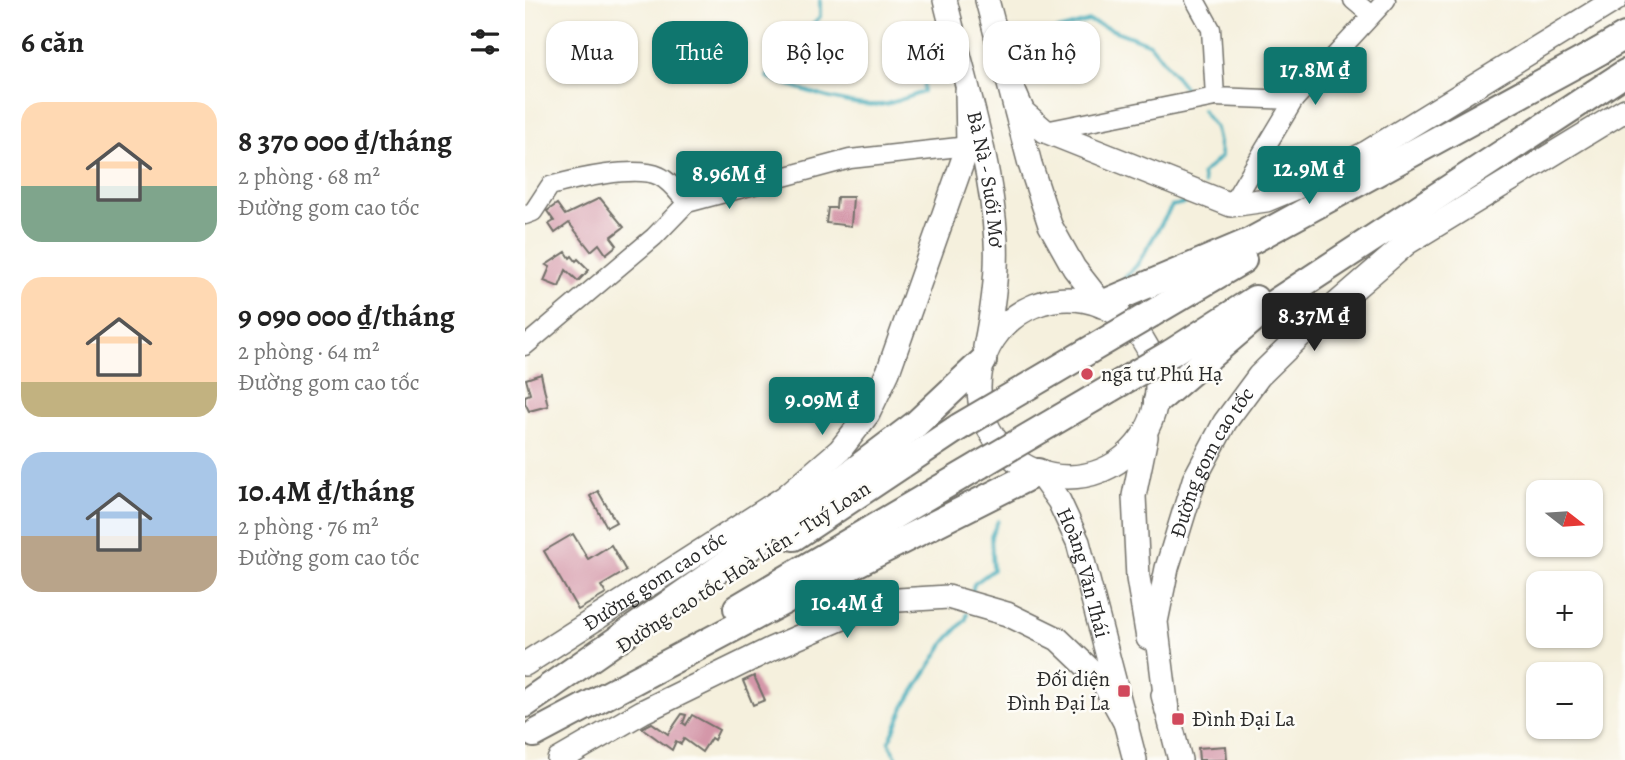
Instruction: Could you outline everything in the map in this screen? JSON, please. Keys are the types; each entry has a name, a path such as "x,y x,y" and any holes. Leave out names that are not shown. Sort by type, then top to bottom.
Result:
{"highway":[{"path":"1102,304 1251,241 1625,36"},
{"name":"Đường cao tốc Hoà Liên - Tuý Loan","path":"525,705 748,567 959,427 1599,51"},
{"path":"1157,401 1265,309 1625,71"},
{"name":"Đường cao tốc Hoà Liên - Tuý Loan","path":"530,737 764,591 1171,352 1625,71"},
{"path":"525,705 804,508 916,424 982,361"},
{"path":"530,737 822,581 1038,472"}],"main road":[{"name":"Bà Nà - Suối Mơ","path":"945,0 988,174 996,243 993,308 982,361"},
{"name":"Bà Nà - Suối Mơ","path":"987,0 993,21"},
{"path":"1011,84 1023,112 1045,131 1231,205 1266,200 1312,181 1366,153 1604,3"},
{"name":"Bà Nà - Suối Mơ","path":"1010,84 1030,164 1050,225 1074,268 1102,304"},
{"name":"Đường gom cao tốc","path":"525,664 784,498 840,450 868,414 888,372 968,146 967,91"},
{"name":"Đường gom cao tốc","path":"1167,710 1156,622 1167,568 1194,480 1225,422 1259,376 1304,332 1407,243 1625,110"},
{"path":"1073,298 1102,304 1127,319 1146,342 1157,371 1157,401 1148,429 1130,453 1105,470 1076,478 1049,476 1020,464 998,445 984,419 978,390 982,361 996,335 1017,314 1044,301 1073,298"},
{"name":"Hoàng Văn Thái","path":"1148,429 1134,496 1138,578 1143,618 1180,760"},
{"name":"Hoàng Văn Thái","path":"1038,472 1059,501 1078,542 1136,760"},
{"path":"559,760 642,712 772,649 882,601 948,597 1007,614 1058,639 1103,682 1126,726"}],"street":[{"path":"1195,0 1211,29 1215,97"},
{"path":"1353,0 1371,15"},
{"path":"1231,205 1294,100 1386,0"},
{"path":"1045,131 1215,97 1294,100"},
{"path":"525,346 654,237 687,203 850,159 968,146"},
{"path":"525,215 533,212 550,187 567,181 638,171 660,177 687,203"}],"building":[{"path":"837,197 853,197 851,226 826,223 828,208 836,208"},
{"path":"600,198 624,227 611,237 617,245 606,254 599,244 591,251 569,223 555,233 549,224 554,221 547,211 557,204 565,215"},
{"path":"566,252 570,258 572,256 576,261 578,259 589,270 578,281 566,270 559,287 544,281 550,267 546,265"},
{"path":"541,374 548,406 529,411 525,403 525,396 530,394 526,379"},
{"path":"598,491 616,522 607,527 590,496"},
{"path":"573,534 588,559 611,545 626,571 601,586 606,594 578,610 544,551"},
{"path":"754,676 765,700 753,705 743,681"},
{"path":"682,714 686,715 683,723 686,725 692,715 719,730 714,740 711,738 702,752 684,739 681,744 676,741 672,750 642,728 652,723 668,734"},
{"path":"1226,746 1227,760 1199,760 1198,748"}],"waterway":[{"path":"820,0 820,17 786,51 767,77 842,101 873,105 886,104 923,92 924,84"},
{"path":"1100,25 1150,44 1189,93"},
{"path":"1202,110 1215,128 1221,157 1202,174 1204,184"},
{"path":"1118,285 1137,265 1172,206 1193,201"},
{"path":"972,593 974,584 993,570 991,536 998,521"},
{"path":"898,760 889,742 905,705 946,641 966,619 967,614"}],"place":[{"name":"ngã tư Phú Hạ","path":"1087,374"},
{"name":"Đối diện Đình Đại La","path":"1124,691"},
{"name":"Đình Đại La","path":"1178,719"}]}
